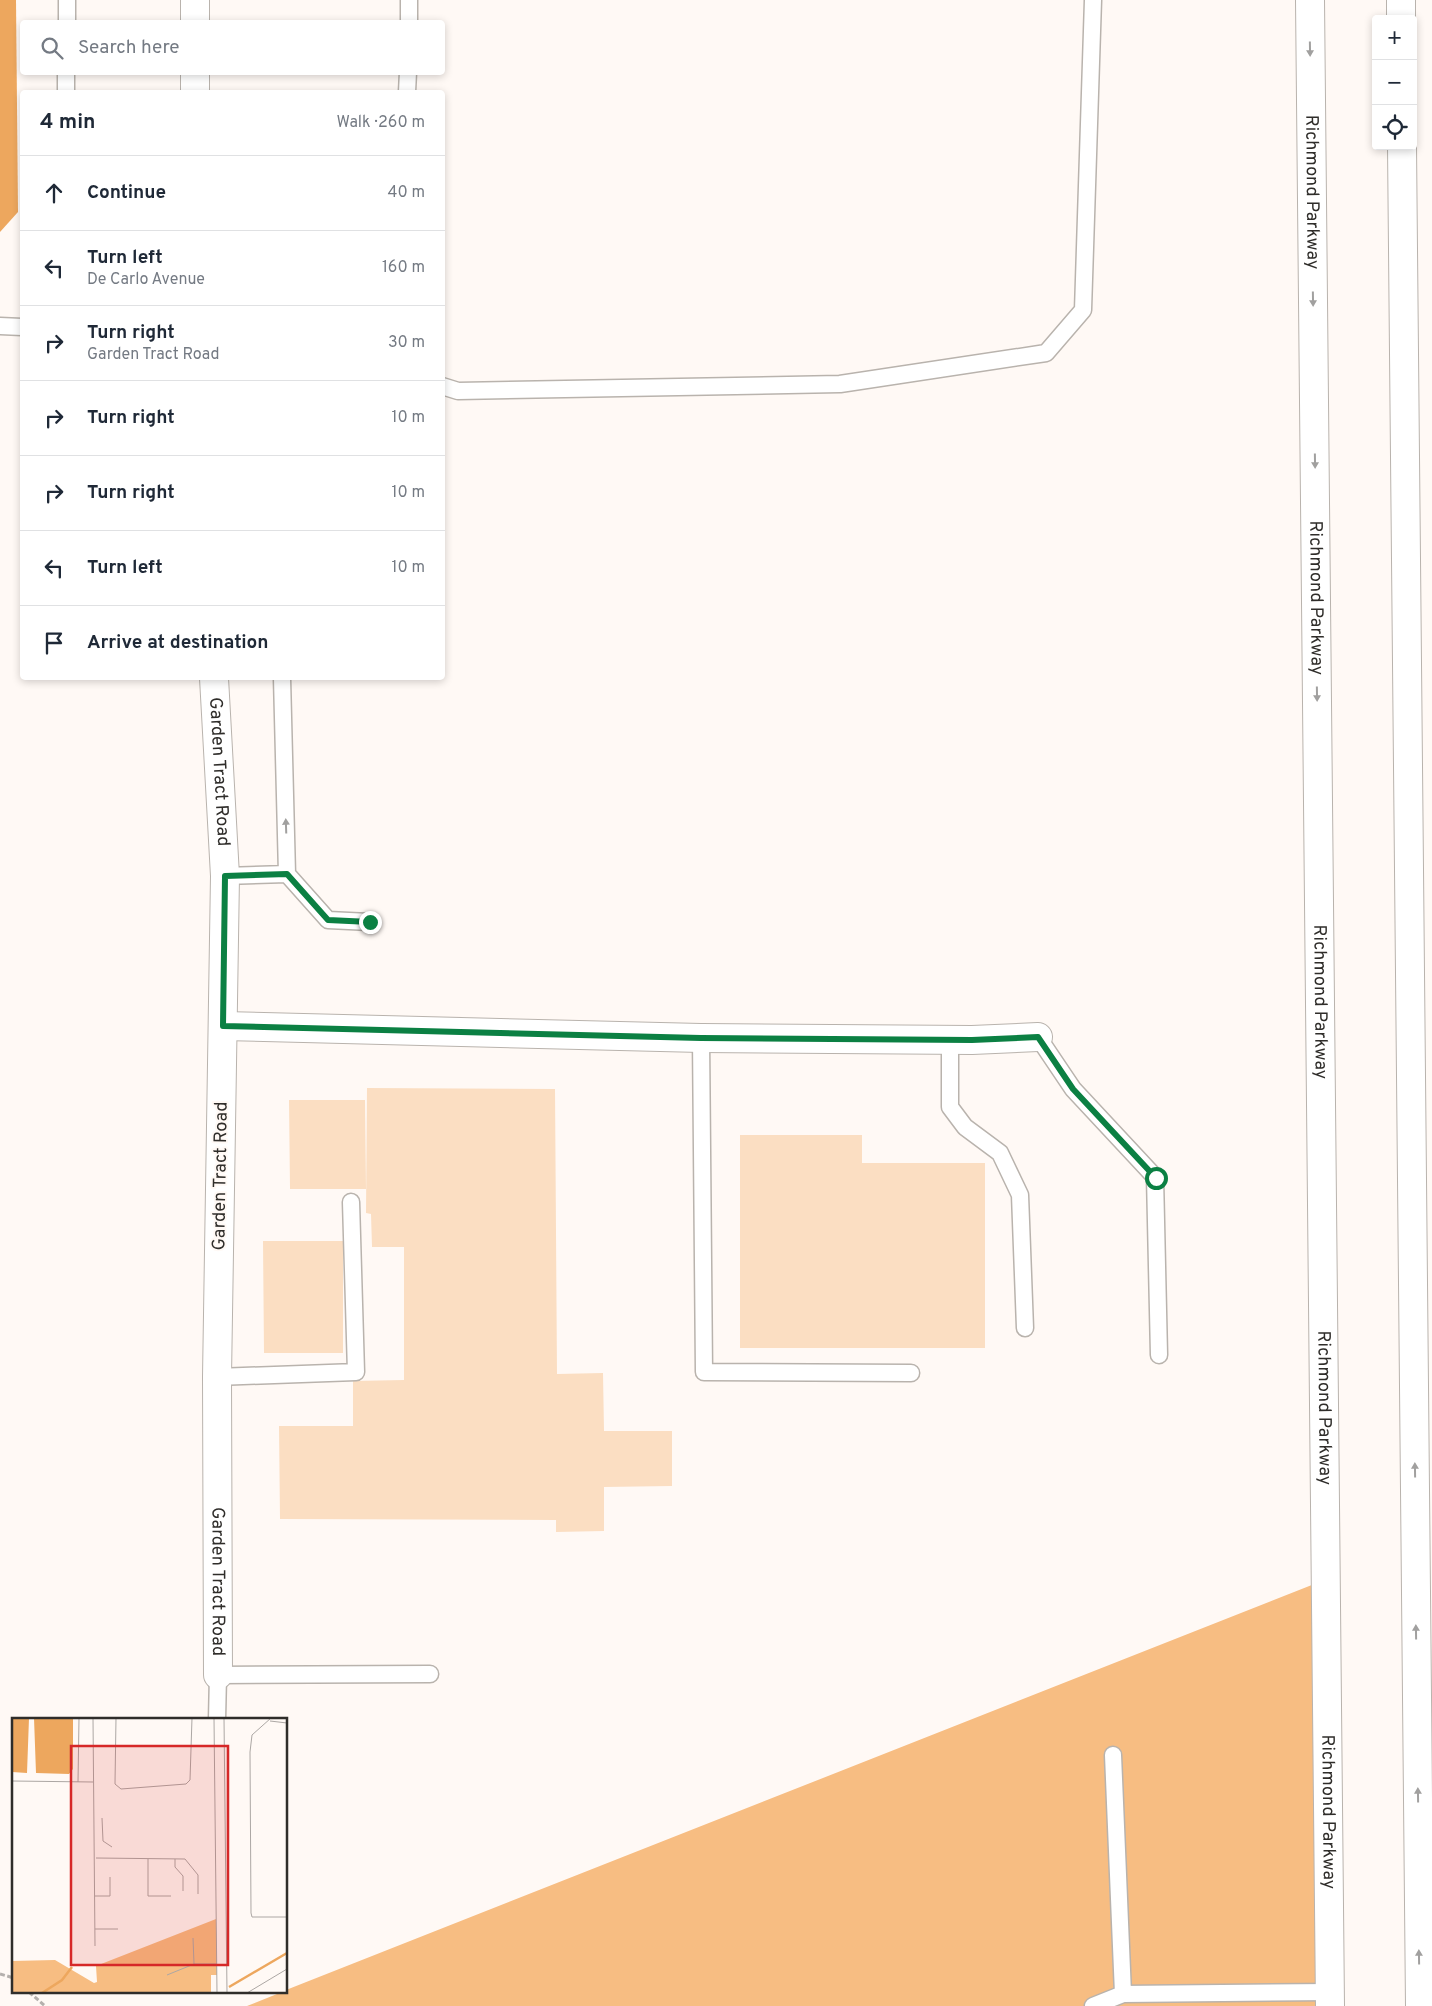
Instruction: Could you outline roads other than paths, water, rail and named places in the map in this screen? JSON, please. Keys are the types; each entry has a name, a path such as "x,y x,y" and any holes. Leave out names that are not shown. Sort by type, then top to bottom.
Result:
{"main road":[{"path":"195,0 195,20"},
{"name":"Richmond Parkway","path":"1310,0 1330,1999"},
{"path":"1401,0 1401,15"},
{"path":"195,75 195,90"},
{"path":"1402,150 1420,2006"},
{"name":"Garden Tract Road","path":"214,680 225,876 218,1377 218,1676"},
{"path":"223,1026 701,1038 950,1039 1038,1037"}],"lane":[{"path":"66,20 67,0"},
{"path":"408,20 409,0"},
{"path":"445,387 458,391 840,384 1046,353 1083,310 1094,0"},
{"path":"66,75 66,90"},
{"path":"407,90 408,75"},
{"path":"0,326 20,327"},
{"path":"282,680 287,874 328,920 370,922"},
{"path":"225,876 287,874"},
{"path":"1038,1037 1073,1089 1156,1178 1159,1355"},
{"path":"701,1038 704,1372 911,1373"},
{"path":"950,1039 950,1107 964,1127 1000,1153 1020,1195 1025,1328"},
{"path":"218,1377 356,1372 350,1202"},
{"path":"217,1718 218,1676 430,1674"},
{"path":"1114,1755 1123,1994"},
{"path":"1093,2006 1123,1994 1330,1999"}]}
